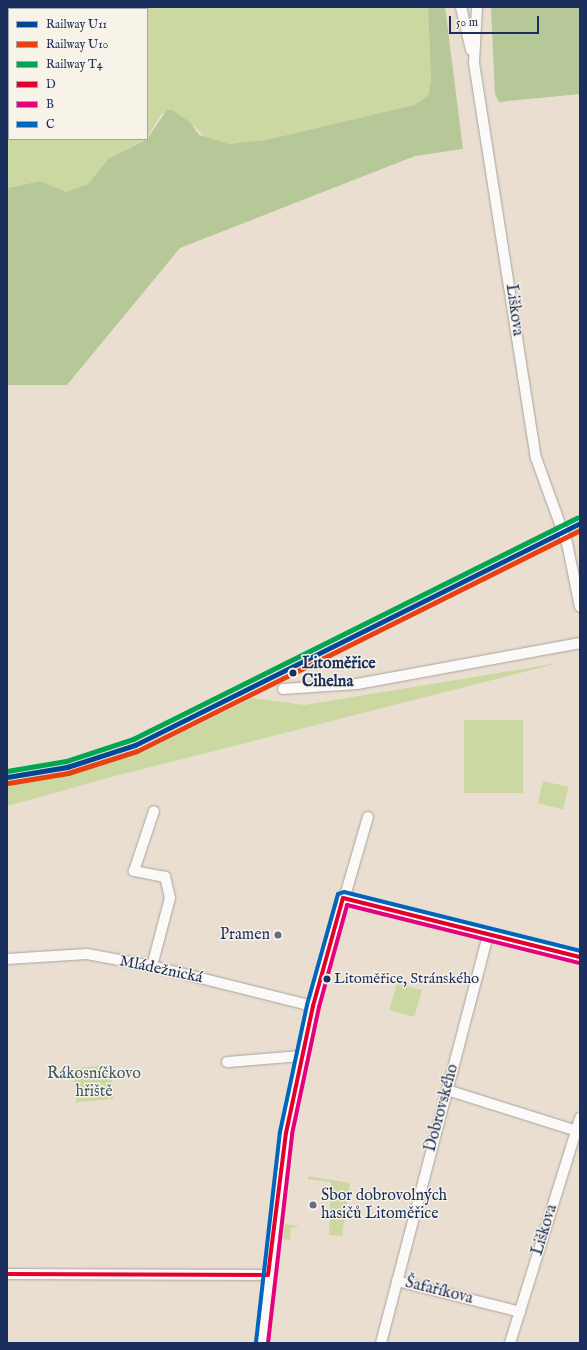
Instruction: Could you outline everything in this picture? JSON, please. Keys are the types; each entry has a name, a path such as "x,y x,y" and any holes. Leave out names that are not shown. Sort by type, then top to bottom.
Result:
{"street":[{"path":"461,7 474,63"},
{"name":"Liškova","path":"477,7 474,63 536,458 567,543 580,607"},
{"path":"283,689 356,684 580,643"},
{"path":"152,966 170,898 165,877 134,871 154,811"},
{"path":"262,1343 268,1275 286,1133 313,1006 343,898 368,817"},
{"path":"343,898 488,936 580,957"},
{"name":"Dobrovského","path":"396,1281 488,936"},
{"name":"Mládežnická","path":"7,959 87,954 152,966 313,1006"},
{"path":"227,1062 302,1056"},
{"path":"447,1090 578,1131"},
{"name":"Liškova","path":"510,1343 578,1131 580,1118"},
{"path":"7,1274 268,1275"},
{"name":"Šafaříkova","path":"381,1343 396,1281 520,1312"}],"green space":[{"path":"7,7 428,7 431,80 428,96 414,105 266,140 229,144 207,139 191,123 162,113 148,135 148,8 8,8 8,140 143,140 108,159 88,184 66,192 41,181 7,188"},
{"path":"428,7 445,7 463,149 415,156 180,248 67,385 7,385 7,188 41,181 66,192 88,184 108,159 145,140 148,140 148,138 167,110 172,110 191,123 199,135 229,144 266,140 414,105 428,96 431,80"},
{"path":"491,7 580,7 580,94 499,102 495,94"},
{"path":"559,663 119,775 7,806 7,786 69,776 139,753 253,698 304,705"},
{"path":"464,720 523,720 523,793 464,793"},
{"path":"543,781 568,787 563,809 538,803"},
{"path":"397,983 422,990 414,1017 389,1010"},
{"name":"Rákosníčkovo hřiště","path":"111,1065 114,1099 76,1102 73,1068"},
{"path":"308,1176 350,1183 342,1236 329,1235 331,1182 308,1179"},
{"path":"285,1224 300,1226 291,1228 290,1240 283,1239"}],"rail line":[{"name":"T4","path":"7,771 66,761 133,739 577,518"},
{"name":"U11","path":"7,777 67,767 135,745 580,523"},
{"name":"U10","path":"8,783 68,773 137,751 580,530"}],"transit line":[{"name":"C","path":"256,1342 280,1132 307,1005 338,894 344,892 580,951"},
{"name":"D","path":"7,1274 268,1275 286,1133 313,1006 343,898 580,957"},
{"name":"B","path":"268,1343 292,1134 319,1007 347,905 579,963"}],"place":[{"name":"Litoměřice Cihelna","path":"293,673"},
{"name":"Pramen","path":"278,935"},
{"name":"Litoměřice, Stránského","path":"327,979"},
{"name":"Sbor dobrovolných hasičů Litoměřice","path":"313,1205"}]}
